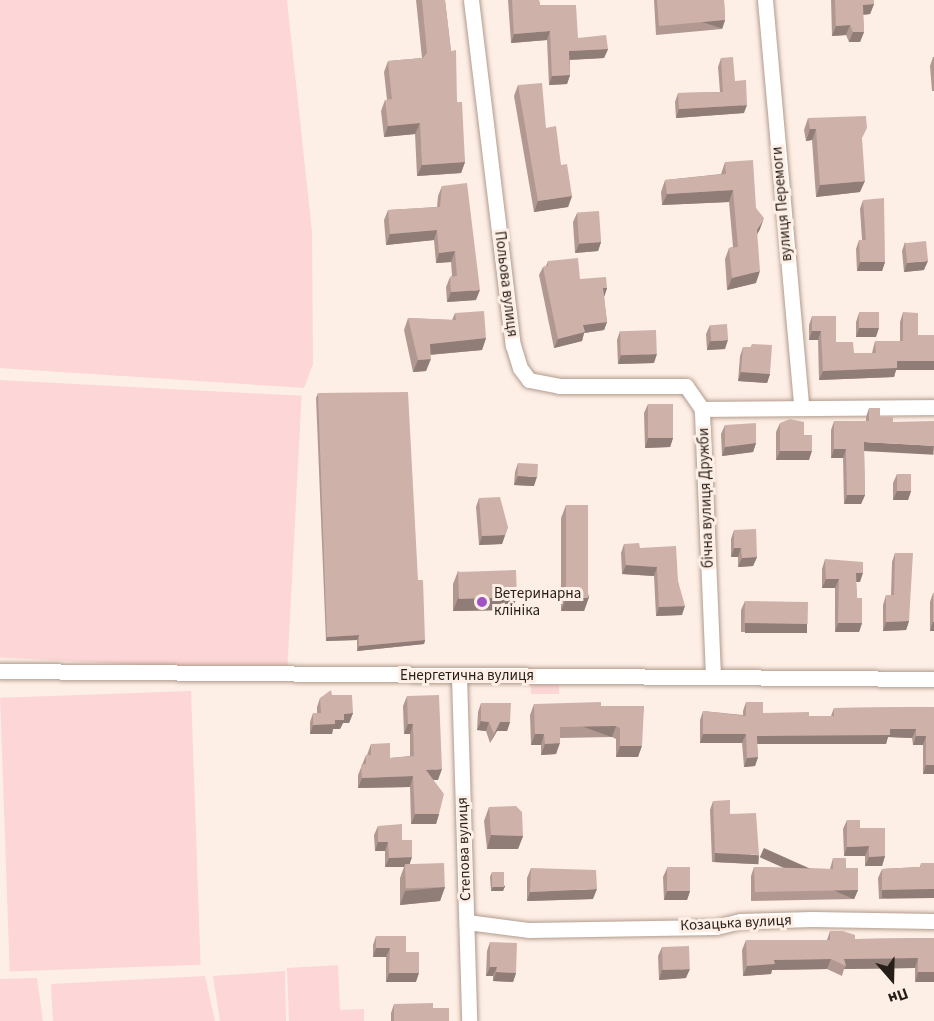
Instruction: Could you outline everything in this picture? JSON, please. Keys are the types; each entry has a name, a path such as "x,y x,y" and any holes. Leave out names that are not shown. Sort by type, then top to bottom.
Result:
{"street":[{"name":"Польова вулиця","path":"471,0 513,345 520,368 529,380 559,386 686,386 702,409"},
{"name":"вулиця Перемоги","path":"765,0 801,407"},
{"name":"бічна вулиця Дружби","path":"713,676 702,409 934,407"},
{"name":"Енергетична вулиця","path":"0,671 934,679"},
{"name":"Степова вулиця","path":"459,676 469,1021"},
{"name":"Козацька вулиця","path":"467,922 529,930 716,927 740,921 812,919 934,921"}],"shaded area":[{"path":"0,0 287,0 312,232 313,364 304,388 0,368"},
{"path":"0,380 302,396 287,672 0,657"},
{"path":"531,683 559,683 559,694 531,694"},
{"path":"191,691 201,965 10,971 0,698"},
{"path":"338,965 340,1010 364,1009 364,1021 289,1021 287,968"},
{"path":"285,971 286,1021 220,1021 213,976"},
{"path":"205,976 215,1021 53,1021 51,984"},
{"path":"37,978 43,1021 0,1021 0,979"}],"building":[{"path":"422,0 445,0 451,51 456,50 457,102 462,102 465,162 422,165 420,123 388,126 385,100 392,99 388,61 423,58 427,53"},
{"path":"512,0 539,0 540,5 576,5 578,38 606,35 608,49 569,51 570,75 552,76 550,31 514,34"},
{"path":"657,0 724,0 725,20 659,26"},
{"path":"835,0 874,0 874,4 863,5 864,32 853,32 850,25 836,26"},
{"path":"733,57 735,81 746,80 747,105 679,109 678,93 723,92 721,58"},
{"path":"542,83 546,128 556,126 561,165 567,164 572,196 538,201 518,85"},
{"path":"866,116 867,128 862,138 865,181 820,185 816,129 810,129 808,118"},
{"path":"753,160 756,208 764,218 757,230 760,271 732,278 729,248 738,247 733,190 667,194 665,180 726,174 725,162"},
{"path":"467,183 480,290 451,292 450,277 457,276 455,251 439,253 437,230 390,234 388,210 440,207 442,186"},
{"path":"884,198 885,262 860,262 859,240 866,240 863,200"},
{"path":"599,211 601,242 579,243 577,213"},
{"path":"926,241 928,261 907,263 905,243"},
{"path":"578,258 580,279 606,277 607,288 603,288 607,322 583,325 585,332 558,339 543,267 548,266 548,261"},
{"path":"484,311 486,338 430,344 431,359 418,360 408,318 456,320 455,313"},
{"path":"859,312 879,312 879,328 859,328"},
{"path":"903,312 918,313 918,335 934,335 934,361 897,361 897,368 823,371 821,331 812,331 812,316 836,316 836,342 853,342 854,353 876,353 875,341 903,341"},
{"path":"727,324 728,340 711,341 710,325"},
{"path":"656,330 657,354 621,355 620,331"},
{"path":"752,344 772,345 770,374 741,372 743,347 752,347"},
{"path":"408,392 418,580 423,580 425,640 359,646 359,635 327,637 318,393"},
{"path":"648,404 673,404 673,438 648,438"},
{"path":"869,408 880,408 880,417 893,417 893,422 934,421 934,446 864,442 865,495 847,495 846,449 834,449 834,421 869,421"},
{"path":"790,419 804,422 804,435 812,435 812,451 780,451 780,423"},
{"path":"756,423 756,443 725,447 725,425"},
{"path":"518,463 538,464 537,477 517,476"},
{"path":"897,474 911,474 911,491 897,491"},
{"path":"500,497 508,527 505,535 482,536 479,498"},
{"path":"566,505 588,505 588,598 566,598"},
{"path":"756,529 757,557 742,558 741,548 734,548 734,530"},
{"path":"639,543 640,548 676,546 678,581 685,606 659,607 657,567 626,565 624,544"},
{"path":"895,553 913,553 909,621 886,622 886,595 894,595"},
{"path":"825,559 863,562 863,573 856,573 857,598 862,598 862,623 838,623 839,579 826,579"},
{"path":"516,570 517,597 459,599 458,572"},
{"path":"934,593 934,622 933,622"},
{"path":"745,601 808,602 808,624 745,623"},
{"path":"331,690 332,695 352,695 353,713 344,714 344,720 335,720 335,724 313,725 313,713 321,713 320,698"},
{"path":"439,695 442,769 426,770 444,794 439,814 415,814 413,776 362,778 361,765 366,764 366,755 371,755 371,744 390,743 390,758 414,756 413,724 408,724 407,696"},
{"path":"601,702 601,706 644,706 642,746 620,746 620,728 616,726 560,727 560,743 545,744 544,734 535,734 534,704"},
{"path":"746,702 763,702 763,713 809,712 809,716 834,716 834,708 934,707 934,765 926,765 926,736 916,736 916,729 890,729 890,735 757,736 758,757 747,758 746,734 703,734 703,711 746,716"},
{"path":"481,703 511,703 510,722 500,722 494,734 489,722 481,721"},
{"path":"730,800 730,814 756,813 759,855 715,853 713,801"},
{"path":"516,806 522,812 523,836 491,835 489,807"},
{"path":"847,820 860,820 860,828 885,828 885,856 869,857 869,846 847,847"},
{"path":"402,824 402,840 412,840 412,857 389,858 388,842 378,842 378,826"},
{"path":"833,858 846,858 846,868 858,868 858,890 755,892 754,867 833,869"},
{"path":"444,863 445,887 406,888 405,864"},
{"path":"921,863 934,863 934,889 882,890 882,869 921,867"},
{"path":"667,867 690,867 690,891 667,891"},
{"path":"531,868 596,870 597,889 530,892"},
{"path":"492,872 504,872 504,887 492,887"},
{"path":"830,931 843,931 855,935 855,939 934,938 934,972 918,972 918,958 844,959 846,966 831,959 774,960 775,964 747,966 746,940 830,940"},
{"path":"376,936 406,936 406,952 419,952 419,973 389,973 390,948 376,948"},
{"path":"490,942 517,943 516,973 496,972 497,967 490,967"},
{"path":"689,946 690,969 663,970 662,947"},
{"path":"433,1003 433,1008 449,1008 449,1021 394,1021 394,1004"}],"place":[{"name":"Ветеринарна клініка","path":"482,602"}]}
